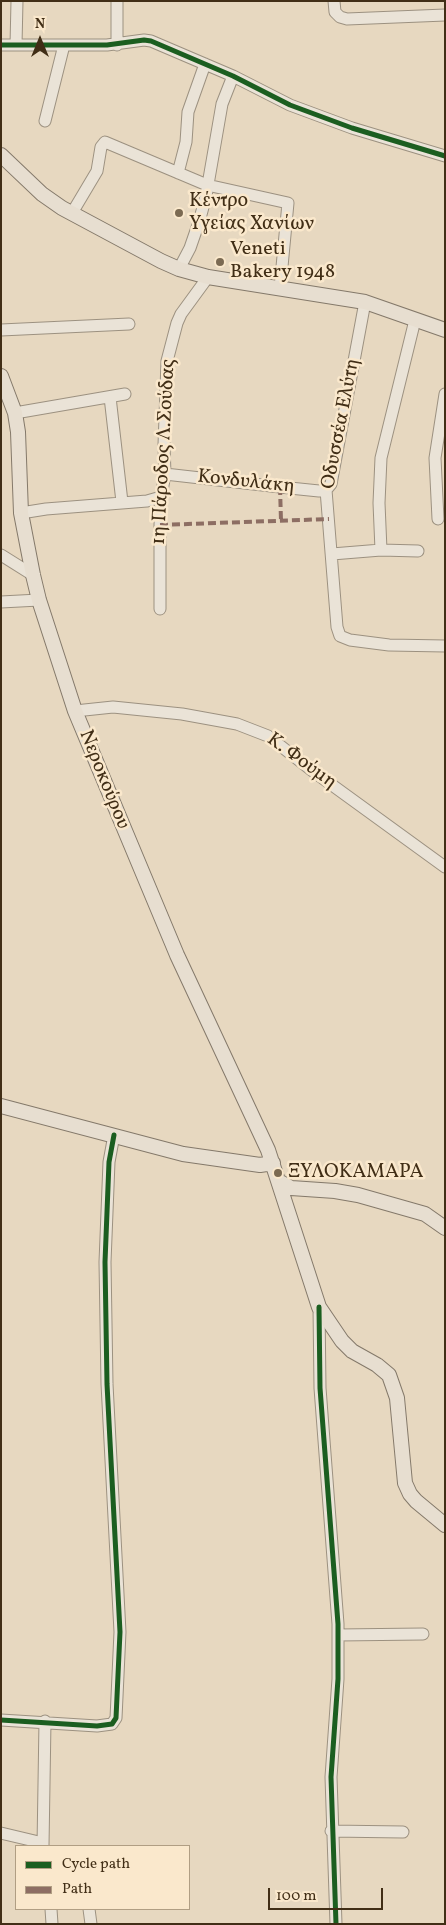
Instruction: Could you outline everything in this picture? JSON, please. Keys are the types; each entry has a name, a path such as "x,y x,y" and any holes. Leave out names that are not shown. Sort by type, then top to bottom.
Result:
{"main road":[{"path":"1,155 42,194 72,213 179,269 208,277 365,302 445,330"},
{"name":"Νεροκούρου","path":"1,376 15,413 18,432 21,513 33,575 39,600 75,711 177,955 273,1164 319,1307 342,1341 352,1351 389,1375 397,1398 406,1483 410,1494 445,1525"},
{"path":"1,1106 183,1154 260,1165 273,1164"},
{"path":"280,1182 291,1188 335,1191 358,1195 425,1214 445,1228"}],"street":[{"path":"16,45 17,1"},
{"path":"117,1 117,45"},
{"path":"334,1 335,12 340,17 347,19 445,15"},
{"path":"1,45 117,45 144,40 151,41 233,76 290,105 352,128 445,156"},
{"path":"45,121 64,45"},
{"path":"178,173 186,142 188,112 205,64"},
{"path":"179,269 190,248 199,222 222,104 233,76"},
{"path":"72,213 97,171 101,147 105,142 207,185 288,203 280,288"},
{"name":"1η Πάροδος Λ.Σούδας","path":"160,609 161,497 165,474 166,361 181,314 208,277"},
{"name":"Οδυσσέα Ελύτη","path":"365,302 331,484 326,490 337,627 340,636 350,640 389,645 445,646"},
{"path":"381,550 379,504 381,458 416,320"},
{"path":"1,330 129,324"},
{"path":"15,413 125,394"},
{"path":"438,519 435,458 445,394"},
{"path":"110,397 122,502"},
{"name":"Κονδυλάκη","path":"165,474 319,491 326,490"},
{"path":"21,513 46,509 147,501 161,497"},
{"path":"332,554 381,550 418,551"},
{"path":"1,555 33,575"},
{"path":"1,602 39,600"},
{"name":"Κ. Φούμη","path":"75,711 113,707 182,714 237,724 268,736 310,769 445,867"},
{"path":"1,1720 105,1726 112,1724 116,1718 119,1605 107,1384 105,1262 109,1162 114,1135"},
{"path":"319,1307 320,1388 338,1635 338,1679 330,1776 336,1924"},
{"path":"338,1635 422,1634"},
{"path":"1,1833 43,1845 45,1722"},
{"path":"331,1831 404,1832"},
{"path":"51,1910 52,1924"},
{"path":"89,1910 91,1924"}],"marked path":[{"path":"280,487 281,521"},
{"path":"160,525 329,519"}],"cycle path":[{"path":"1,45 107,45 144,40 151,41 233,76 290,105 352,128 445,156"},
{"path":"1,1720 97,1726 112,1724 116,1718 120,1632 107,1384 105,1262 109,1162 114,1135"},
{"path":"319,1307 320,1388 338,1624 338,1679 331,1777 336,1924"}],"place":[{"name":"Κέντρο Υγείας Χανίων","path":"179,213"},
{"name":"Veneti Bakery 1948","path":"220,262"},
{"name":"ΞΥΛΟΚΑΜΑΡΑ","path":"278,1173"}]}
